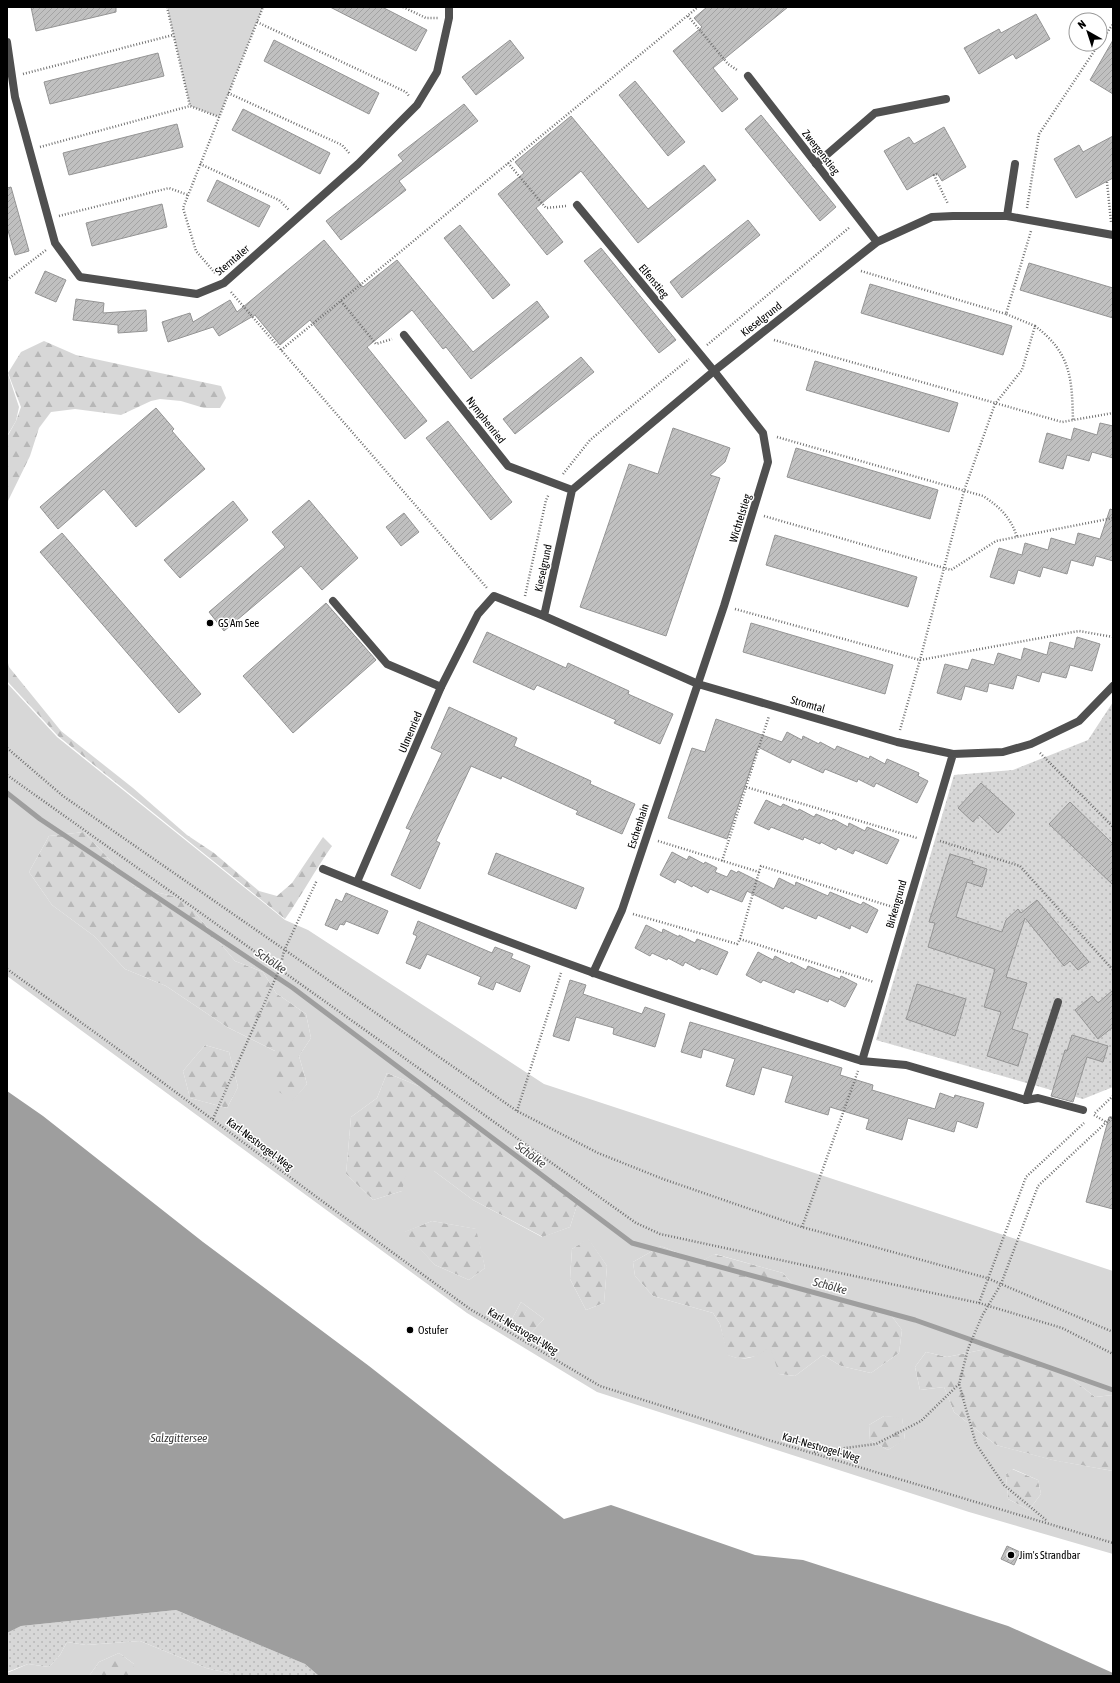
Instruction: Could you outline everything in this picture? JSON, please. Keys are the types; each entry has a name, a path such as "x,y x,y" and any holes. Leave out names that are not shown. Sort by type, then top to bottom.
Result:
{"street":[{"name":"Sterntaler","path":"7,42 15,97 55,243 80,277 197,294 224,283 358,164 417,105 437,72 449,18 449,7"},
{"name":"Zwergenstieg","path":"748,76 877,242"},
{"path":"816,164 874,113 946,99"},
{"path":"1007,216 1015,164"},
{"name":"Elfenstieg","path":"577,205 714,371"},
{"name":"Kieselgrund","path":"544,616 572,490 758,335 877,242 932,217 953,216 1007,216 1113,235"},
{"name":"Nymphenried","path":"404,335 508,466 572,490"},
{"name":"Wichtelstieg","path":"698,684 724,606 768,462 763,433 714,371"},
{"name":"Stromtal","path":"494,596 544,616 698,684 896,742 953,754 1003,752 1031,744 1079,721 1113,686"},
{"name":"Ulmenried","path":"357,882 441,687 478,614 494,596"},
{"path":"333,601 388,664 441,687"},
{"name":"Eschenhain","path":"593,973 622,910 698,684"},
{"name":"Birkengrund","path":"862,1061 953,754"},
{"path":"323,868 480,932 710,1013 862,1061 906,1065 1026,1100 1038,1098 1083,1110"},
{"path":"1026,1100 1058,1002"}],"path":[{"path":"167,7 190,106"},
{"path":"263,7 183,208 196,251 494,596"},
{"path":"403,7 426,18 449,18"},
{"path":"281,350 698,7"},
{"path":"688,16 728,64 748,76"},
{"path":"257,22 406,92 417,105"},
{"path":"12,77 173,36"},
{"path":"1025,219 1039,134 1095,52"},
{"path":"228,93 342,144 358,164"},
{"path":"29,150 190,106 219,117"},
{"path":"508,163 546,208 577,205"},
{"path":"200,164 279,200 297,218"},
{"path":"937,174 934,174 953,216"},
{"path":"1107,182 1113,235"},
{"path":"48,219 169,188 188,195"},
{"path":"1006,314 1034,221"},
{"path":"7,280 55,243"},
{"path":"846,266 1006,314 1036,326 1062,351 1072,387 1074,421"},
{"path":"341,301 376,344 404,335"},
{"path":"896,742 920,660 964,491 995,404 1022,370 1036,326"},
{"path":"758,335 1062,422 1113,413"},
{"path":"763,433 983,496 998,506 1013,524 1017,537"},
{"path":"753,513 951,570 996,541 1113,518"},
{"path":"724,606 920,660 1079,631 1113,637"},
{"path":"722,861 772,705"},
{"path":"1031,744 1113,827"},
{"path":"7,748 63,796 517,1112 598,1153 663,1179 802,1227 987,1278 1113,1332"},
{"path":"7,775 448,1090 636,1222 660,1234 979,1303 1062,1328 1113,1354"},
{"path":"746,787 1020,866 1113,970"},
{"path":"646,837 759,872"},
{"path":"622,910 737,944 740,939 761,866 906,911"},
{"path":"213,1119 280,969 284,951 323,868"},
{"path":"740,939 884,985"},
{"path":"517,1112 565,963"},
{"name":"Karl-Nestvogel-Weg","path":"7,969 470,1309 600,1386 764,1439 1048,1522 1113,1543"},
{"path":"802,1227 862,1061"},
{"path":"1093,1114 1113,1096"},
{"path":"1048,1522 1004,1485 976,1444 959,1384 968,1349 987,1306 1001,1284 1038,1186 1113,1116"},
{"path":"979,1303 987,1278 1026,1177 1087,1120"},
{"path":"812,1452 876,1444 921,1421 959,1384"}],"green space":[{"path":"167,7 263,7 219,117 190,106"},
{"path":"44,341 76,355 221,386 226,398 220,408 204,408 181,401 160,399 151,401 121,415 75,409 51,412 39,428 30,456 7,503 7,437 16,421 21,407 8,373 21,352"},
{"path":"7,371 19,407 16,421 7,436"},
{"path":"7,659 9,667 61,731 133,788 187,835 214,853 259,891 277,896 292,883 323,837 332,846 285,919 58,736 7,681"},
{"path":"7,683 57,737 285,920 308,930 544,1084 1113,1271 1113,1395 1095,1397 1061,1370 991,1348 947,1357 926,1352 915,1367 920,1390 944,1387 954,1412 996,1445 1053,1460 1113,1471 1113,1554 969,1512 597,1392 467,1313 7,976","holes":["84,832 136,888 183,898 235,961 263,972 276,993 306,1014 311,1038 299,1056 307,1084 292,1101 275,1089 275,1051 227,1027 166,986 125,969 94,936 52,905 29,872 49,836","205,1045 229,1052 238,1087 227,1108 190,1098 183,1071","387,1073 431,1091 551,1181 579,1199 570,1227 542,1237 473,1200 434,1171 408,1164 402,1191 373,1200 346,1174 351,1117 377,1098","432,1221 476,1229 485,1268 469,1280 435,1265 405,1232","588,1239 607,1266 604,1303 586,1310 570,1279 572,1249","661,1246 700,1262 715,1254 783,1273 793,1285 888,1311 902,1330 899,1353 871,1373 841,1366 823,1355 795,1376 779,1374 770,1347 750,1358 740,1358 728,1355 720,1324 713,1313 653,1296 635,1276 633,1262","521,1302 544,1319 528,1336 512,1319","884,1416 902,1418 905,1439 888,1450 870,1440 869,1425","1013,1469 1038,1480 1041,1494 1029,1510 1008,1499 1006,1474"]},
{"path":"1113,702 1113,1087 1083,1099 876,1040 954,775 1013,770 1088,740"},
{"path":"84,832 136,888 183,898 235,961 263,972 276,993 306,1014 311,1038 299,1056 307,1084 292,1102 275,1090 275,1051 227,1027 166,986 125,969 94,936 52,905 29,872 49,836"},
{"path":"205,1045 229,1052 238,1087 227,1108 190,1098 183,1071"},
{"path":"387,1073 431,1091 551,1181 579,1199 570,1227 543,1237 473,1200 434,1171 402,1191 373,1200 346,1174 351,1117 377,1098"},
{"path":"432,1221 477,1229 485,1268 469,1280 435,1265 404,1232"},
{"path":"588,1238 607,1266 604,1303 586,1310 570,1279 572,1249"},
{"path":"661,1246 700,1262 714,1254 783,1273 793,1285 888,1311 902,1330 899,1353 871,1373 841,1366 823,1355 795,1376 779,1374 757,1356 740,1359 727,1355 720,1324 713,1313 653,1296 635,1276 633,1262"},
{"path":"521,1302 544,1319 528,1336 512,1319"},
{"path":"991,1348 1061,1370 1095,1397 1113,1395 1113,1471 1052,1460 996,1445 954,1412 944,1387 920,1390 915,1367 926,1352 947,1357"},
{"path":"884,1416 902,1417 905,1440 888,1450 870,1440 869,1425"},
{"path":"1012,1469 1038,1480 1041,1494 1029,1510 1008,1499 1006,1474"},
{"path":"176,1610 305,1664 319,1676 232,1676 228,1673 206,1668 140,1641 86,1645 67,1642 60,1655 49,1667 28,1664 7,1672 7,1633 21,1626"},
{"path":"140,1641 206,1668 228,1673 232,1676 134,1676 134,1664 119,1653 99,1662 89,1676 7,1676 7,1673 28,1664 49,1667 60,1655 67,1642 86,1645"},
{"path":"119,1653 134,1664 134,1676 89,1676 99,1662"}],"water":[{"name":"Salzgittersee","path":"7,1091 43,1116 203,1242 369,1366 564,1519 611,1505 755,1555 803,1560 1008,1626 1113,1673 1113,1676 319,1676 305,1664 176,1610 21,1626 7,1633"}],"building":[{"path":"31,7 116,7 116,12 36,31"},
{"path":"330,7 382,7 427,30 416,51"},
{"path":"707,7 788,7 713,68 738,99 722,112 673,51 702,27 694,18"},
{"path":"1036,14 1050,39 1016,59 1013,54 979,74 964,48 999,29 1001,33"},
{"path":"274,40 379,93 369,114 264,61"},
{"path":"510,40 524,58 476,95 462,77"},
{"path":"1113,40 1113,94 1090,80 1106,52 1108,52 1108,49"},
{"path":"158,53 164,76 50,104 44,82"},
{"path":"635,81 685,142 668,156 619,95"},
{"path":"464,104 478,121 399,181 406,190 341,240 326,221 403,161 398,155"},
{"path":"243,109 330,153 320,174 232,130"},
{"path":"761,115 836,207 820,221 745,129"},
{"path":"571,116 648,209 704,165 716,180 638,243 581,171 536,208 563,242 547,255 498,194 524,173 515,162"},
{"path":"177,124 183,147 69,175 63,153"},
{"path":"944,127 966,167 942,181 937,173 907,190 884,151 909,137 914,144"},
{"path":"1113,136 1113,178 1076,198 1054,159 1079,145 1083,152"},
{"path":"217,180 270,206 259,227 207,201"},
{"path":"11,187 29,251 15,255 7,227 7,188"},
{"path":"162,204 167,227 92,246 86,223"},
{"path":"748,220 760,235 682,298 670,282"},
{"path":"460,225 510,285 493,299 444,238"},
{"path":"324,240 363,287 397,260 473,352 537,301 549,317 471,379 446,347 443,349 412,310 367,347 427,421 405,439 310,320 280,345 255,315 219,336 213,327 168,342 162,322 190,313 193,322 230,300 237,312"},
{"path":"601,248 676,340 659,353 584,261"},
{"path":"1029,263 1113,288 1113,318 1020,290"},
{"path":"45,271 66,280 56,302 35,293"},
{"path":"870,284 1012,326 1003,355 861,313"},
{"path":"76,299 104,303 103,313 146,310 147,331 118,333 118,325 73,320"},
{"path":"581,357 594,372 515,434 503,419"},
{"path":"815,361 958,403 949,432 806,390"},
{"path":"156,408 174,429 172,431 205,469 136,527 104,489 58,529 40,507"},
{"path":"448,421 512,502 491,520 426,438"},
{"path":"1100,423 1113,426 1113,458 1092,452 1089,461 1067,455 1063,469 1039,462 1047,433 1071,440 1074,428 1097,435"},
{"path":"673,428 730,448 725,462 710,475 720,478 666,636 580,607 629,464 658,474"},
{"path":"796,448 938,490 930,519 787,477"},
{"path":"309,500 358,558 322,590 301,566 224,631 209,612 285,547 272,532"},
{"path":"233,501 248,520 180,578 164,560"},
{"path":"1110,509 1113,510 1113,561 1096,556 1093,566 1071,560 1067,574 1043,567 1040,577 1018,570 1014,584 990,577 999,548 1022,555 1025,543 1048,550 1051,538 1075,545 1078,533 1100,539"},
{"path":"404,513 419,532 401,546 386,527"},
{"path":"62,533 201,694 179,713 40,552"},
{"path":"775,535 917,577 908,607 766,565"},
{"path":"326,603 376,660 293,733 243,676"},
{"path":"751,623 893,665 885,694 743,652"},
{"path":"487,632 566,668 568,663 629,691 628,694 673,714 660,744 614,723 616,720 537,685 534,690 473,662"},
{"path":"1077,637 1100,644 1092,671 1070,665 1066,678 1042,672 1039,682 1017,675 1013,689 989,683 987,692 965,686 961,700 937,693 945,664 968,670 972,659 994,665 998,653 1021,660 1024,648 1047,655 1050,642 1074,649"},
{"path":"449,707 517,738 514,746 591,781 590,784 635,804 622,834 576,814 578,811 502,776 501,779 471,766 436,841 440,843 420,889 391,875 411,830 406,828 442,753 431,748"},
{"path":"716,719 782,742 787,732 802,740 803,736 819,744 820,742 835,750 837,746 869,759 870,756 885,764 887,759 919,773 918,776 928,781 917,803 876,783 874,787 858,779 857,782 825,769 823,773 792,759 790,763 758,747 727,839 668,818 692,748 705,752"},
{"path":"981,783 1015,814 998,833 979,815 973,822 958,808"},
{"path":"766,800 781,807 783,804 798,811 799,809 814,817 816,814 832,821 833,819 848,827 849,823 865,831 867,827 899,840 887,864 855,850 853,854 838,847 836,850 821,842 820,844 804,837 803,840 771,827 769,830 754,823"},
{"path":"1070,802 1113,844 1113,885 1049,824"},
{"path":"672,852 687,860 689,856 704,864 705,862 717,868 715,872 727,877 731,870 737,873 738,871 774,889 779,878 795,886 796,882 828,896 830,892 861,905 863,902 878,910 867,933 851,925 850,929 818,915 816,919 785,906 783,909 747,891 742,902 710,889 708,893 677,879 675,883 660,875"},
{"path":"496,853 584,888 576,909 488,874"},
{"path":"950,854 973,861 972,864 987,869 982,887 967,882 956,917 1002,932 1006,920 1018,909 1021,913 1037,900 1089,962 1078,970 1070,961 1064,966 1025,918 1006,977 1027,983 1012,1029 1028,1034 1018,1066 987,1056 1001,1012 984,1007 995,969 928,947 935,923 929,922"},
{"path":"346,893 388,911 378,934 346,921 344,925 340,924 337,930 325,925 336,899 342,902"},
{"path":"418,921 492,953 495,947 513,954 511,958 530,966 520,992 496,982 493,990 478,984 481,977 427,954 420,969 406,963 417,936 413,934"},
{"path":"646,925 662,933 663,929 695,943 697,939 728,952 717,975 701,968 700,970 685,962 683,966 668,958 667,960 652,953 650,956 635,948"},
{"path":"758,952 773,960 775,956 806,970 808,966 840,979 841,976 857,984 845,1007 829,999 828,1002 796,989 794,993 763,980 761,983 746,975"},
{"path":"570,980 586,985 583,994 642,1014 645,1007 665,1014 655,1047 613,1034 614,1028 576,1017 569,1041 553,1036"},
{"path":"917,984 966,999 955,1036 906,1019"},
{"path":"1113,990 1113,1027 1098,1039 1075,1010 1092,996 1098,1003"},
{"path":"690,1022 842,1068 840,1075 873,1085 872,1090 935,1109 940,1093 954,1098 955,1095 984,1103 977,1128 957,1121 954,1132 908,1118 902,1140 866,1129 869,1119 830,1107 828,1115 785,1102 793,1076 762,1067 754,1095 726,1086 735,1059 703,1049 701,1058 681,1052"},
{"path":"1072,1035 1108,1046 1103,1062 1087,1057 1073,1102 1051,1096 1065,1050 1067,1051"},
{"path":"1109,1117 1113,1117 1113,1209 1086,1202"},
{"name":"Jim's Strandbar","path":"1007,1546 1020,1552 1014,1565 1001,1559"}],"waterway":[{"name":"Schölke","path":"7,793 40,819 293,988 632,1243 915,1320 1113,1390"}],"place":[{"name":"GS Am See","path":"210,623"},
{"name":"Ostufer","path":"410,1330"},
{"name":"Jim's Strandbar","path":"1011,1555"}]}
